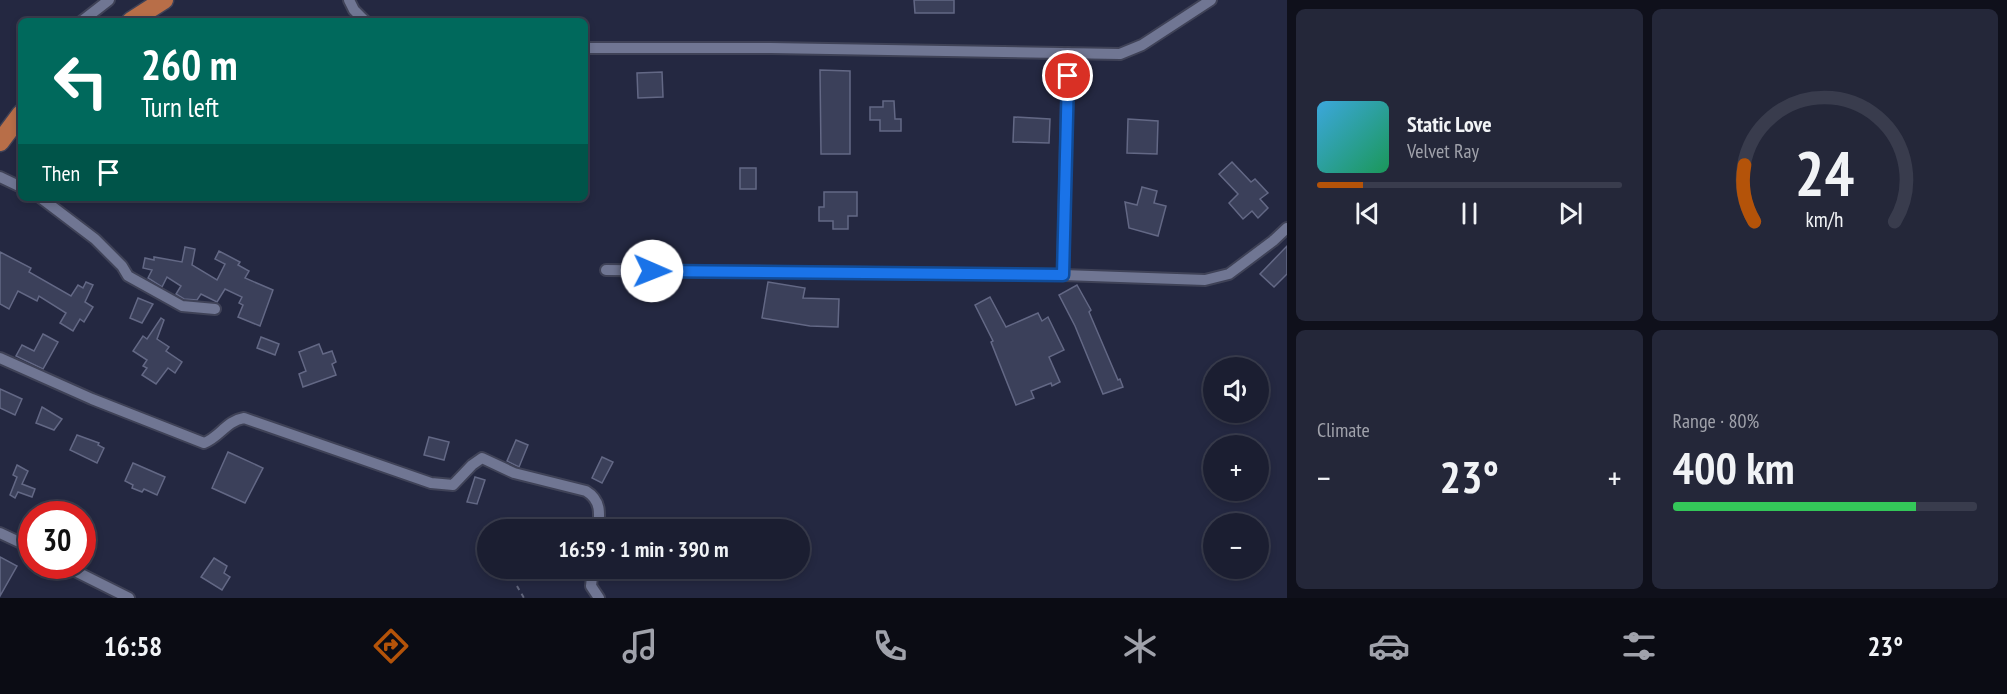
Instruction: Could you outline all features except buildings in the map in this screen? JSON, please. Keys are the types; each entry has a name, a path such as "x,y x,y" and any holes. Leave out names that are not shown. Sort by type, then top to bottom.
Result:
{"highway":[{"path":"136,18 164,0"},
{"path":"0,142 18,118"}],"street":[{"path":"86,18 109,0"},
{"path":"349,0 354,10 362,18"},
{"path":"588,48 771,48 1120,54 1130,52 1211,0"},
{"path":"1063,275 1068,54"},
{"path":"0,177 18,186"},
{"path":"45,201 95,239 123,266 128,276 182,306 215,309"},
{"path":"606,270 1063,275 1204,280 1229,274 1287,228"},
{"path":"0,358 92,399 204,443 211,440 234,420 244,418 431,483 453,485 482,458 514,472 586,491 595,496 599,505 598,519"},
{"path":"0,533 18,542"},
{"path":"91,579 129,598"},
{"path":"592,579 591,586 599,598"}],"path":[{"path":"517,586 524,598"}],"route":[{"path":"652,271 1063,275 1068,76"}]}
